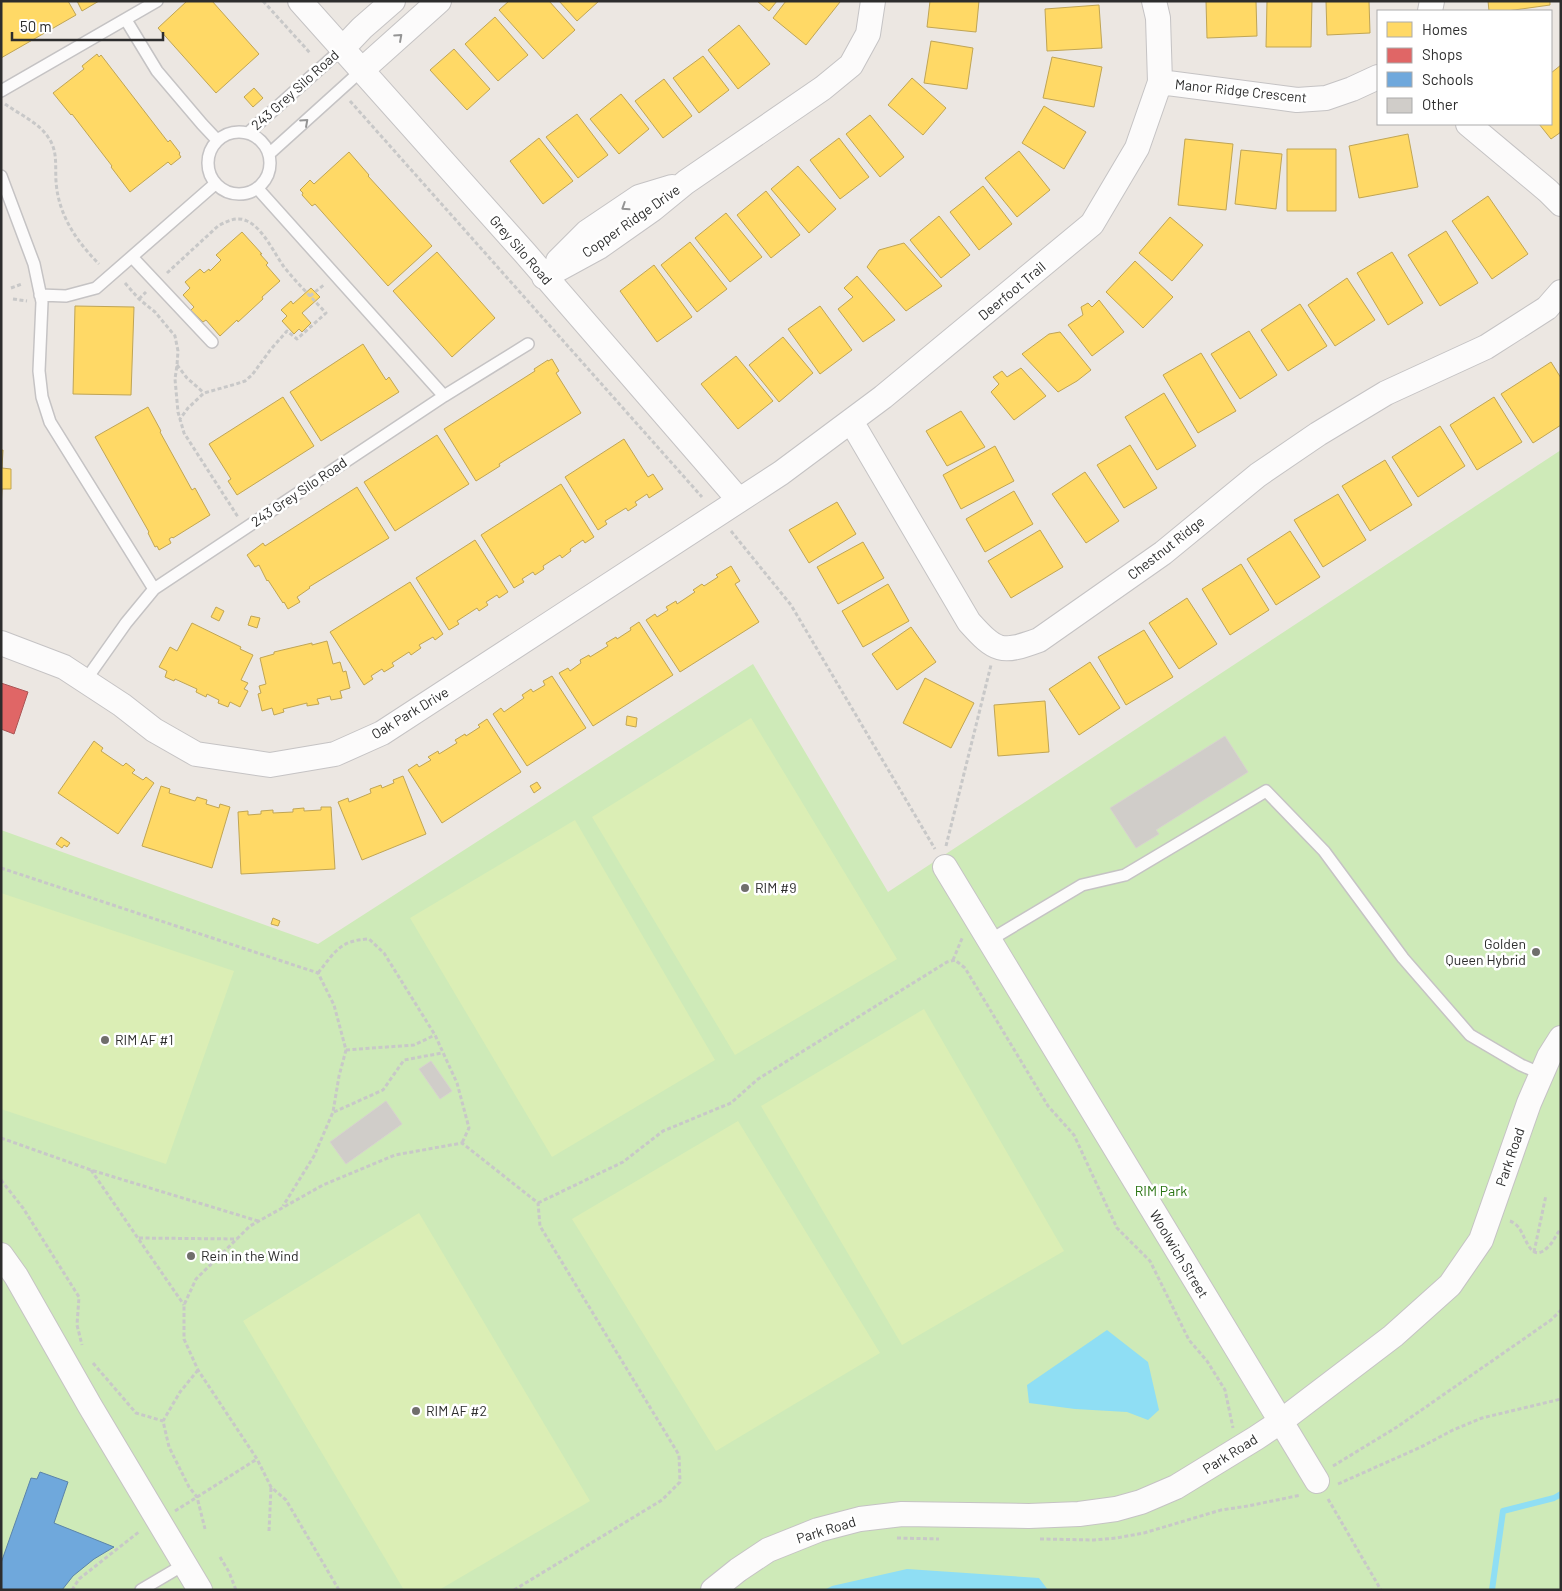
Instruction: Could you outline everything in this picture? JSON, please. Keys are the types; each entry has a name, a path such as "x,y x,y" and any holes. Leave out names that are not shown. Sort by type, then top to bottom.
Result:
{"street":[{"name":"Grey Silo Road","path":"300,1 739,500"},
{"path":"342,48 392,1"},
{"path":"362,70 439,1"},
{"name":"Copper Ridge Drive","path":"544,277 594,227 640,197 686,182 823,88 851,64 868,34 873,1"},
{"name":"Deerfoot Trail","path":"739,500 781,473 883,397 1092,224 1137,148 1160,82 1158,18 1154,1"},
{"name":"Manor Ridge Crescent","path":"1160,82 1297,100 1326,98 1377,77"},
{"path":"1469,125 1561,204"},
{"name":"Chestnut Ridge","path":"995,648 1017,648 1039,640 1163,553 1258,475 1318,434 1386,393 1486,348 1547,308 1561,292"},
{"path":"851,421 969,622 985,641 995,648"},
{"name":"Oak Park Drive","path":"1,643 64,667 122,705 154,730 196,754 270,765 335,754 382,733 739,500"},
{"name":"Woolwich Street","path":"944,864 1320,1486"},
{"name":"Park Road","path":"713,1590 768,1550 818,1530 860,1520 902,1514 1029,1516 1079,1514 1116,1509 1141,1502 1176,1487 1244,1446 1280,1422 1393,1336 1450,1285 1481,1240 1529,1103 1549,1057 1561,1038"},
{"path":"1,1255 16,1276 90,1406 200,1590"}],"lane":[{"path":"2,97 157,1"},
{"path":"126,20 156,72 217,140 210,151 207,163 209,174 215,184 224,191 236,194 247,194 258,189 266,180 270,169 269,154 362,70"},
{"name":"243 Grey Silo Road","path":"248,133 342,48"},
{"name":"243 Grey Silo Road","path":"217,140 225,135 236,132 248,133 258,138 269,154"},
{"path":"1,176 34,264 42,302 39,371 42,397 50,422 154,589"},
{"path":"40,295 66,296 96,288 215,184"},
{"path":"258,189 444,396"},
{"path":"132,256 212,342"},
{"name":"243 Grey Silo Road","path":"85,680 126,623 154,589 444,396 528,344"},
{"path":"990,940 1082,885 1125,875 1266,791 1324,851 1403,958 1470,1035 1522,1065 1542,1074"},
{"path":"141,1590 184,1564"}],"path":[{"path":"263,1 310,54"},
{"path":"2,97 48,136 56,154 56,182 62,212 88,254 104,268"},
{"path":"348,99 702,497"},
{"path":"139,299 218,226 237,219 248,221 259,229 283,266 326,313 297,339 287,331 271,348 252,375 245,381 204,393 180,419"},
{"path":"123,281 139,299 155,312 175,336 178,351 174,379 184,433 245,528"},
{"path":"177,365 187,378 204,393"},
{"path":"731,531 791,604 944,864"},
{"path":"944,864 995,648"},
{"path":"1,868 318,973 334,1004 346,1050 339,1076 333,1112 314,1156 282,1208"},
{"path":"318,973 339,947 355,939 369,939 384,953 435,1035 457,1082 469,1128 462,1143"},
{"path":"538,1203 623,1162 663,1131 731,1103 758,1080 947,962 955,960 965,968 1048,1106 1074,1135 1117,1228 1150,1261 1189,1340 1207,1361 1225,1390 1232,1426 1244,1446"},
{"path":"346,1050 414,1045 435,1035"},
{"path":"333,1112 383,1090 404,1060 442,1053"},
{"path":"1,1138 90,1170 258,1222"},
{"path":"339,1590 286,1500 271,1487 258,1459 198,1370 184,1338 184,1305 196,1279 250,1226 323,1185 395,1156 462,1143 538,1203 540,1226 680,1455 680,1482 662,1500 514,1590"},
{"path":"90,1170 184,1305"},
{"path":"1,1180 23,1208 79,1297 77,1324 84,1354"},
{"path":"1534,1252 1546,1195"},
{"path":"1491,1212 1513,1222 1519,1228 1529,1248 1534,1252 1542,1252 1550,1245 1561,1229"},
{"path":"138,1238 237,1239"},
{"path":"1381,1590 1320,1486 1333,1466 1397,1427 1551,1320 1561,1310"},
{"path":"90,1361 136,1413 163,1421"},
{"path":"198,1370 180,1392 163,1421 169,1447 189,1487 198,1497 205,1528"},
{"path":"168,1515 258,1459"},
{"path":"268,1531 271,1487"},
{"path":"72,1590 79,1579 144,1527"},
{"path":"220,1557 229,1572 236,1590"}],"green space":[{"name":"RIM Park","path":"1561,450 1561,1590 1,1590 1,830 318,944 753,664 888,892"},
{"name":"RIM #9","path":"751,718 897,959 735,1055 592,817"},
{"path":"575,820 715,1060 552,1157 410,918"},
{"name":"RIM AF #1","path":"1,893 234,971 166,1164 1,1109"},
{"path":"924,1009 1064,1251 902,1345 761,1106"},
{"path":"738,1121 880,1353 716,1451 572,1219"},
{"name":"RIM AF #2","path":"419,1213 590,1501 439,1590 404,1590 243,1321"}],"water":[{"path":"1107,1330 1148,1362 1159,1410 1148,1420 1127,1412 1075,1409 1029,1403 1027,1385"},
{"path":"907,1569 1039,1578 1048,1590 824,1590 832,1586"}],"building: Homes":[{"path":"1,1 68,1 76,15 1,58"},
{"path":"77,1 99,1 82,11"},
{"path":"187,1 212,1 259,54 216,93 158,28"},
{"path":"509,1 549,1 575,30 543,59 499,10"},
{"path":"559,1 599,1 577,21"},
{"path":"757,1 777,1 769,11"},
{"path":"786,1 840,2 806,45 773,18"},
{"path":"930,1 979,1 976,32 927,27"},
{"path":"1206,1 1256,1 1257,36 1207,38"},
{"path":"1267,1 1312,1 1311,47 1266,47"},
{"path":"1326,1 1369,1 1370,33 1327,35"},
{"path":"1488,1 1550,1 1550,5 1514,10 1489,10"},
{"path":"1099,5 1102,48 1047,51 1045,9"},
{"path":"495,17 528,55 498,81 465,44"},
{"path":"739,25 770,64 738,89 708,50"},
{"path":"931,41 973,48 967,89 924,83"},
{"path":"454,49 490,89 467,110 430,70"},
{"path":"97,54 99,57 101,55 168,142 170,140 181,157 171,165 168,162 130,192 72,114 53,93 84,69 82,66"},
{"path":"703,56 729,90 699,113 673,78"},
{"path":"1052,57 1102,67 1094,107 1043,98"},
{"path":"1561,65 1561,132 1551,139 1540,125 1552,125 1552,72"},
{"path":"912,78 946,108 923,135 888,105"},
{"path":"664,79 692,116 663,138 635,101"},
{"path":"254,88 263,98 253,107 244,97"},
{"path":"621,94 649,129 619,154 590,119"},
{"path":"1044,106 1086,132 1064,169 1022,143"},
{"path":"577,114 608,155 578,178 546,137"},
{"path":"870,115 904,157 880,177 846,134"},
{"path":"1408,134 1418,187 1359,198 1349,146"},
{"path":"539,138 573,181 543,204 510,161"},
{"path":"839,138 869,177 840,199 810,160"},
{"path":"1185,139 1233,144 1226,210 1178,205"},
{"path":"1287,149 1336,149 1336,211 1287,211"},
{"path":"1241,150 1282,154 1276,209 1235,204"},
{"path":"1019,151 1050,190 1017,217 985,178"},
{"path":"349,152 368,176 432,246 388,286 315,204 312,206 300,190 310,180 314,184"},
{"path":"798,166 836,209 809,233 771,189"},
{"path":"983,186 1012,224 979,250 950,212"},
{"path":"766,191 800,235 771,258 737,215"},
{"path":"1488,196 1528,254 1492,279 1452,221"},
{"path":"726,213 762,257 730,282 695,238"},
{"path":"939,216 970,255 941,278 910,240"},
{"path":"1170,217 1203,245 1172,281 1139,253"},
{"path":"1446,231 1478,283 1440,306 1408,255"},
{"path":"242,232 262,254 260,254 268,263 266,265 280,281 238,322 237,320 220,336 206,320 203,322 191,310 194,307 183,295 190,288 185,282 200,269 204,273 209,269 210,271 221,260 216,255"},
{"path":"690,242 727,289 697,312 661,265"},
{"path":"904,243 942,286 906,311 867,267 879,250"},
{"path":"437,252 495,318 452,357 393,291"},
{"path":"1392,252 1423,303 1388,325 1357,273"},
{"path":"1135,261 1173,297 1143,328 1106,292"},
{"path":"654,265 692,317 657,342 620,291"},
{"path":"857,276 895,320 863,342 838,309 853,297 844,288"},
{"path":"1347,278 1375,320 1335,346 1308,305"},
{"path":"311,288 320,297 302,313 311,323 302,332 299,329 294,334 282,321 287,316 281,310 291,301 293,304"},
{"path":"1099,300 1124,332 1092,356 1068,325 1083,315 1081,307 1088,303 1092,307"},
{"path":"1300,304 1327,346 1288,371 1261,330"},
{"path":"75,306 134,307 131,395 73,394"},
{"path":"820,306 852,350 820,374 788,329"},
{"path":"1249,331 1277,375 1240,399 1211,354"},
{"path":"1060,332 1091,370 1058,392 1022,354 1049,334"},
{"path":"783,337 813,373 779,402 749,365"},
{"path":"363,344 386,380 389,377 399,392 321,441 290,392"},
{"path":"1201,353 1236,411 1198,433 1163,375"},
{"path":"736,356 773,401 738,429 701,384"},
{"path":"552,359 559,371 556,373 581,413 499,464 500,466 476,481 444,429"},
{"path":"1551,362 1561,378 1561,425 1533,443 1501,394"},
{"path":"1021,368 1046,396 1014,420 991,392 999,384 993,377 1002,371 1007,377"},
{"path":"1164,393 1196,446 1157,470 1125,417"},
{"path":"283,397 314,446 237,495 228,481 231,479 209,444"},
{"path":"1494,397 1522,442 1477,470 1450,425"},
{"path":"148,407 192,490 195,488 210,515 169,539 171,543 159,550 157,546 155,547 149,532 95,437"},
{"path":"961,411 985,447 947,466 926,431"},
{"path":"1440,426 1465,466 1418,497 1392,457"},
{"path":"437,435 469,484 395,531 364,482"},
{"path":"624,439 648,477 653,474 663,489 649,498 647,494 635,502 637,505 628,511 626,508 605,521 607,524 598,530 565,477"},
{"path":"1130,445 1157,488 1124,508 1097,465"},
{"path":"995,446 1014,481 961,509 943,475"},
{"path":"1,450 3,450 2,468 11,469 11,489 2,489 1,508"},
{"path":"1385,460 1412,505 1370,531 1342,486"},
{"path":"1085,472 1119,521 1086,543 1052,494"},
{"path":"561,484 594,537 585,543 583,540 570,549 571,551 562,558 560,555 543,566 544,569 535,575 533,572 522,579 524,582 514,588 481,535"},
{"path":"357,487 389,538 309,587 297,597 300,602 288,609 267,581 259,565 255,567 247,555 263,543 265,546"},
{"path":"1014,491 1033,524 985,552 966,519"},
{"path":"1338,494 1366,540 1323,567 1294,520"},
{"path":"837,502 856,534 809,563 789,530"},
{"path":"1040,530 1063,567 1011,598 988,561"},
{"path":"1290,531 1320,577 1276,605 1247,559"},
{"path":"475,540 508,592 499,598 497,595 486,602 488,605 479,611 477,608 457,621 459,624 449,630 416,578"},
{"path":"863,542 884,578 838,604 817,567"},
{"path":"1241,564 1269,610 1230,635 1202,589"},
{"path":"731,566 740,581 735,584 759,622 680,672 646,620 655,614 657,617 668,610 666,607 676,601 677,604 695,592 693,590 702,584 704,586 718,577 716,575"},
{"path":"410,582 443,634 435,640 433,637 419,645 421,648 411,655 409,652 392,663 394,666 384,672 382,669 371,676 373,679 364,685 330,632"},
{"path":"888,584 909,621 863,647 842,611"},
{"path":"1187,598 1217,644 1179,669 1149,623"},
{"path":"216,607 224,611 219,621 211,617"},
{"path":"251,616 260,618 257,628 248,625"},
{"path":"639,622 673,675 593,726 559,673 568,668 570,671 581,663 580,660 589,655 590,657 608,646 606,643 616,637 617,639"},
{"path":"192,623 241,647 240,649 253,655 241,680 248,683 244,689 248,691 240,707 230,702 228,707 218,703 219,700 207,694 206,697 196,692 197,689 175,679 174,681 165,677 167,671 159,667 170,647 177,651"},
{"path":"911,627 936,662 897,690 872,654"},
{"path":"1144,630 1173,677 1126,705 1098,657"},
{"path":"327,641 333,664 340,662 343,672 346,671 350,688 340,691 342,698 331,700 330,696 317,699 319,704 307,706 307,703 283,709 284,712 274,715 272,708 262,711 258,694 261,693 259,686 266,684 260,658 274,654 274,652"},
{"path":"1090,662 1120,708 1079,735 1049,689"},
{"path":"552,676 586,728 527,766 493,714 501,708 504,712 524,698 522,695 531,689 533,692 545,685 543,681"},
{"path":"925,678 974,703 951,748 903,723"},
{"path":"1045,701 1049,752 998,756 994,705"},
{"path":"627,716 637,718 636,727 626,725"},
{"path":"487,719 521,772 442,823 408,770 417,764 419,767 431,760 428,757 438,751 439,754 457,743 455,740 465,734 466,736 480,727 478,725"},
{"path":"94,741 103,748 101,751 123,766 126,763 135,770 132,773 143,780 146,777 154,783 118,834 58,793"},
{"path":"403,776 426,834 362,860 338,802 348,798 349,802 371,793 370,789 381,785 382,788 394,783 393,780"},
{"path":"537,782 541,788 534,793 530,786"},
{"path":"161,786 170,789 169,793 195,801 197,797 207,800 206,804 219,808 220,804 230,807 212,868 142,846"},
{"path":"321,807 331,807 335,869 241,874 238,812 248,811 248,815 261,814 261,811 273,810 273,813 293,812 293,809 304,808 304,811 321,810"},
{"path":"61,837 70,843 67,847 64,845 62,848 56,844"},
{"path":"273,918 280,921 278,926 271,924"}],"building: Shops":[{"path":"1,683 28,692 14,734 1,729"}],"building: Schools":[{"path":"40,1472 68,1482 54,1523 114,1547 94,1559 73,1576 62,1590 1,1590 1,1563 31,1478 37,1479"}],"building: Other":[{"path":"1225,736 1248,772 1156,830 1159,834 1136,848 1110,808"},
{"path":"431,1061 452,1091 440,1099 419,1069"},
{"path":"386,1101 402,1124 346,1164 330,1142"}],"waterway":[{"path":"1492,1590 1503,1511 1554,1498 1561,1494"}],"place":[{"name":"RIM #9","path":"745,888"},
{"name":"Golden Queen Hybrid","path":"1536,952"},
{"name":"RIM AF #1","path":"105,1040"},
{"name":"Rein in the Wind","path":"191,1256"},
{"name":"RIM AF #2","path":"416,1411"}]}
